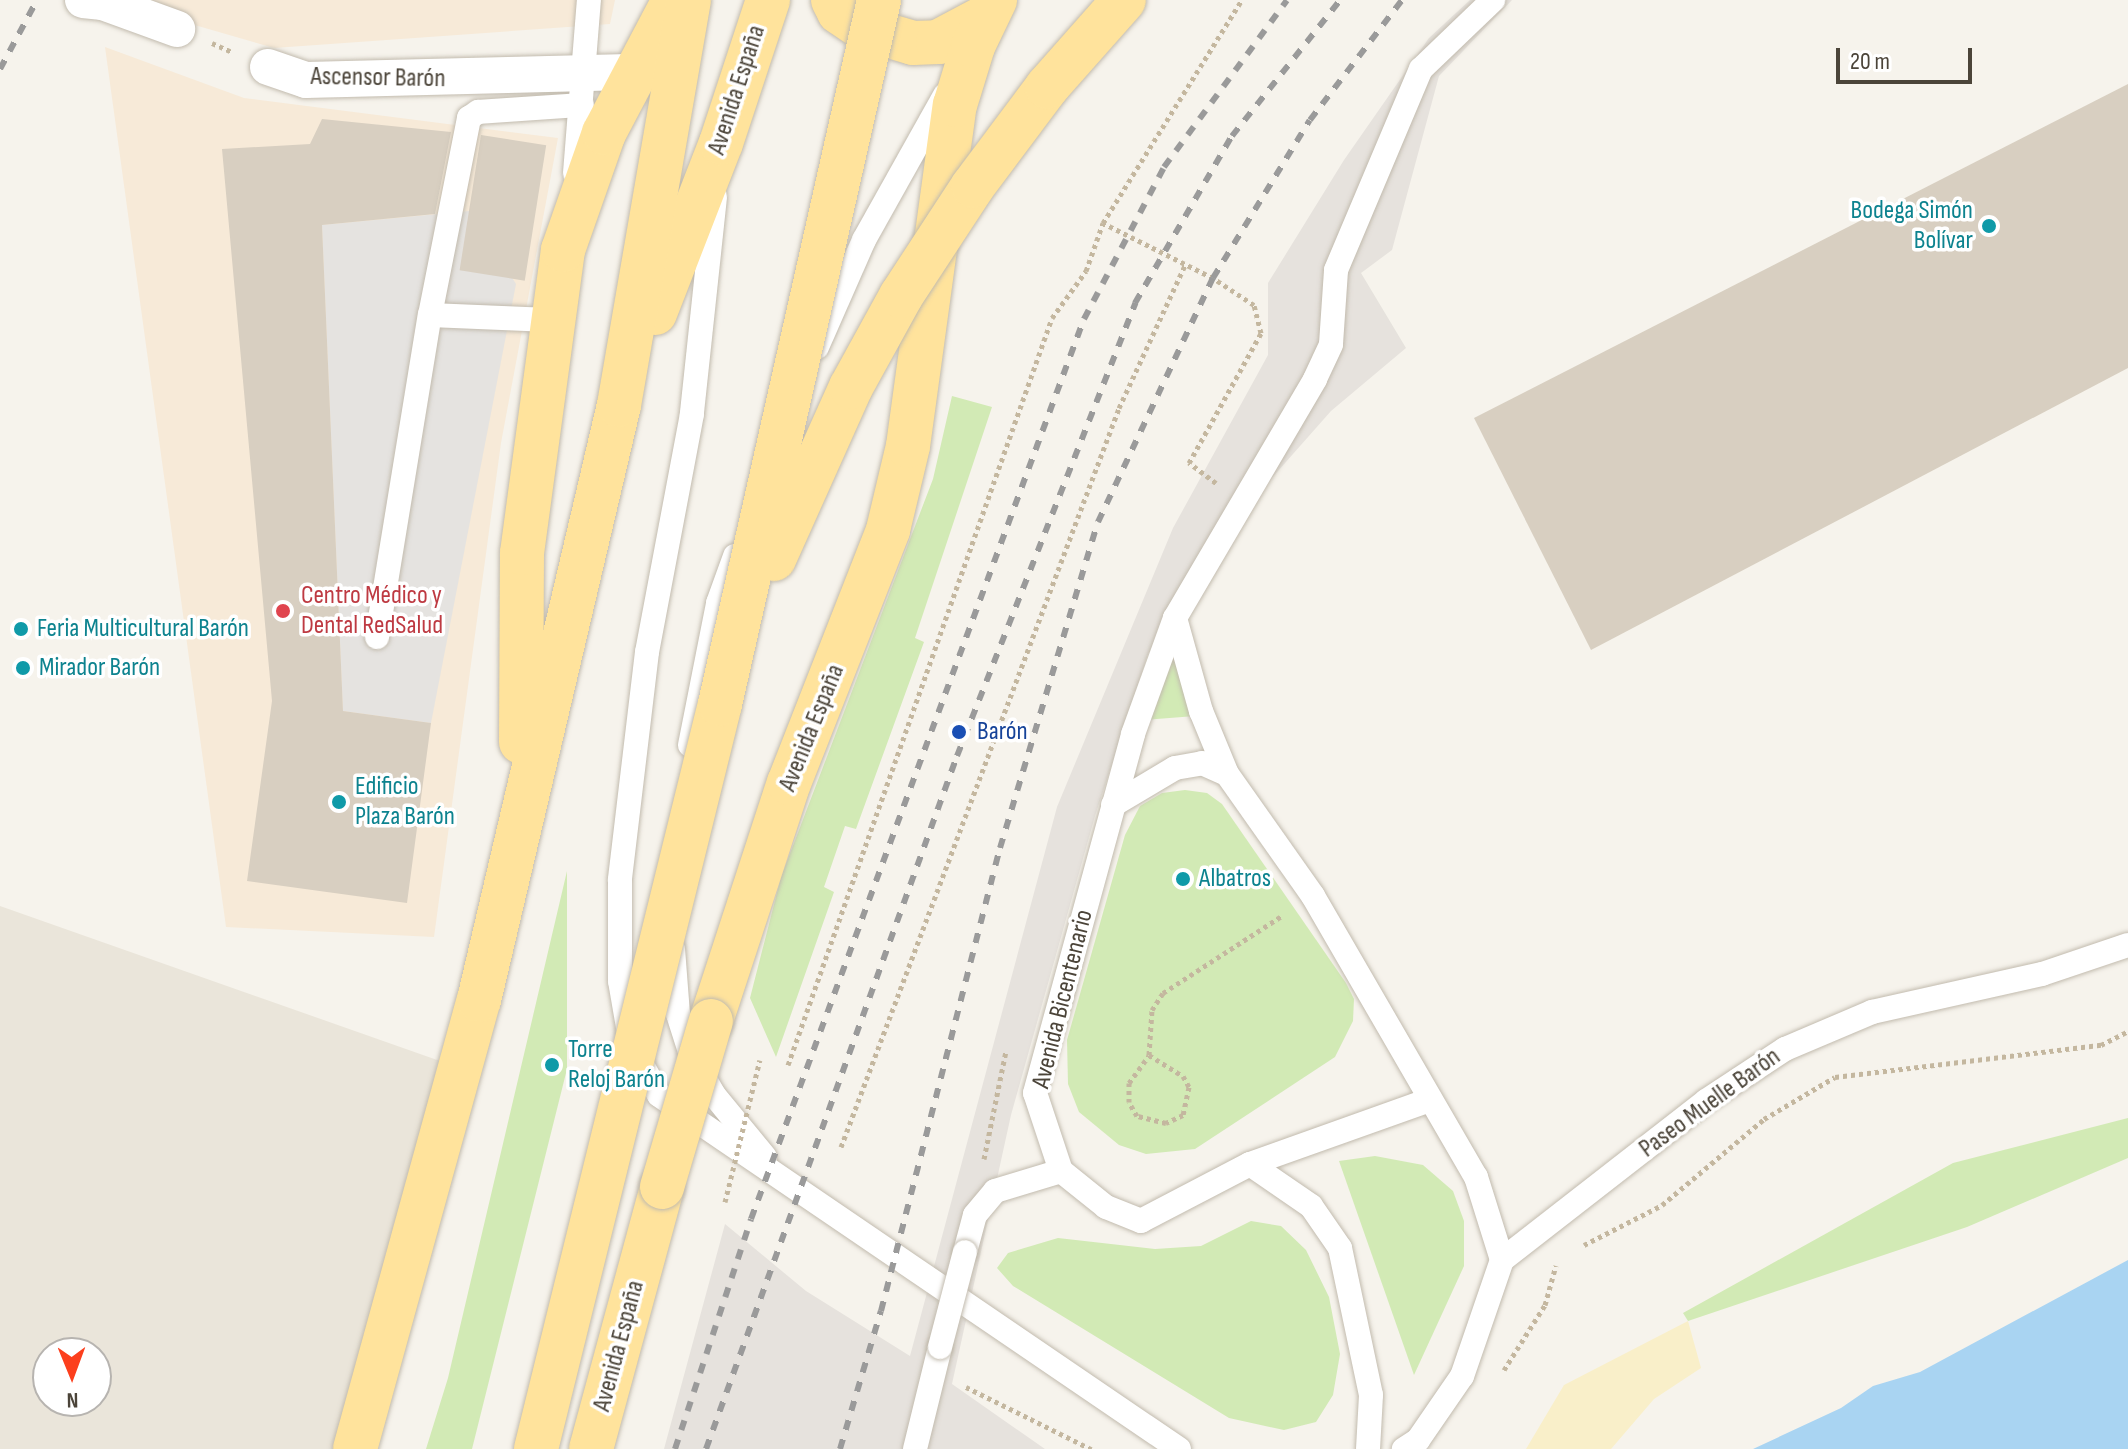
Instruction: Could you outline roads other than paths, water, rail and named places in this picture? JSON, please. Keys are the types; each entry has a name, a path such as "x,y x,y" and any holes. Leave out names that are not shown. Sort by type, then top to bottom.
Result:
{"main road":[{"path":"520,820 522,553 550,320 570,221 604,133 639,72 674,0"},
{"name":"Avenida España","path":"355,1449 479,1000 619,405 689,0"},
{"name":"Avenida España","path":"619,405 721,143 768,0"},
{"path":"833,0 839,12 863,28 913,43 938,42 985,21"},
{"path":"536,1449 720,704 879,0"},
{"path":"720,704 788,520 901,296 1047,87 1124,0"},
{"name":"Avenida España","path":"591,1449 711,1021 789,783 888,530 911,431 955,105 985,21"}],"street":[{"path":"83,0 103,2 177,29"},
{"name":"Ascensor Barón","path":"268,67 306,80 582,91 639,72"}],"lane":[{"path":"570,221 589,0"},
{"name":"Avenida Bicentenario","path":"1061,1171 1035,1093 1113,805 1175,618 1315,379 1331,344 1336,270 1421,69 1493,0"},
{"path":"785,1181 714,1095 691,1055 678,1014 671,925 699,689 718,603 808,366 864,240 985,21"},
{"path":"377,637 430,315 469,118 478,112 582,91"},
{"path":"721,143 692,414 647,652 620,880 620,981 631,1045 659,1095 1179,1449"},
{"path":"430,315 550,320"},
{"path":"1175,618 1201,711 1227,774 1313,896 1476,1177 1502,1260 1462,1376 1418,1440 1404,1449"},
{"path":"1113,805 1175,768 1202,763 1227,774"},
{"name":"Paseo Muelle Barón","path":"1502,1260 1540,1227 1744,1073 1827,1028 1923,998 2042,974 2128,945"},
{"path":"915,1449 975,1215 995,1191 1061,1171 1106,1207 1141,1221 1250,1164 1430,1100"},
{"path":"1250,1164 1311,1206 1340,1248 1371,1395 1368,1449"}],"water":[{"path":"2128,1260 2128,1449 1753,1449 1841,1408 1873,1386 1920,1372"}],"railway":[{"path":"0,69 37,0"},
{"path":"675,1449 751,1219 1084,319 1164,167 1287,0"},
{"path":"706,1449 957,756 1135,303 1232,136 1340,0"},
{"path":"840,1449 881,1311 1000,848 1098,522 1213,278 1310,120 1402,0"}],"place":[{"name":"Bodega Simón Bolívar","path":"1989,226"},
{"name":"Centro Médico y Dental RedSalud","path":"283,611"},
{"name":"Feria Multicultural Barón","path":"21,629"},
{"name":"Mirador Barón","path":"23,668"},
{"name":"Barón","path":"959,732"},
{"name":"Edificio Plaza Barón","path":"339,802"},
{"name":"Albatros","path":"1183,879"},
{"name":"Torre Reloj Barón","path":"552,1065"}]}
